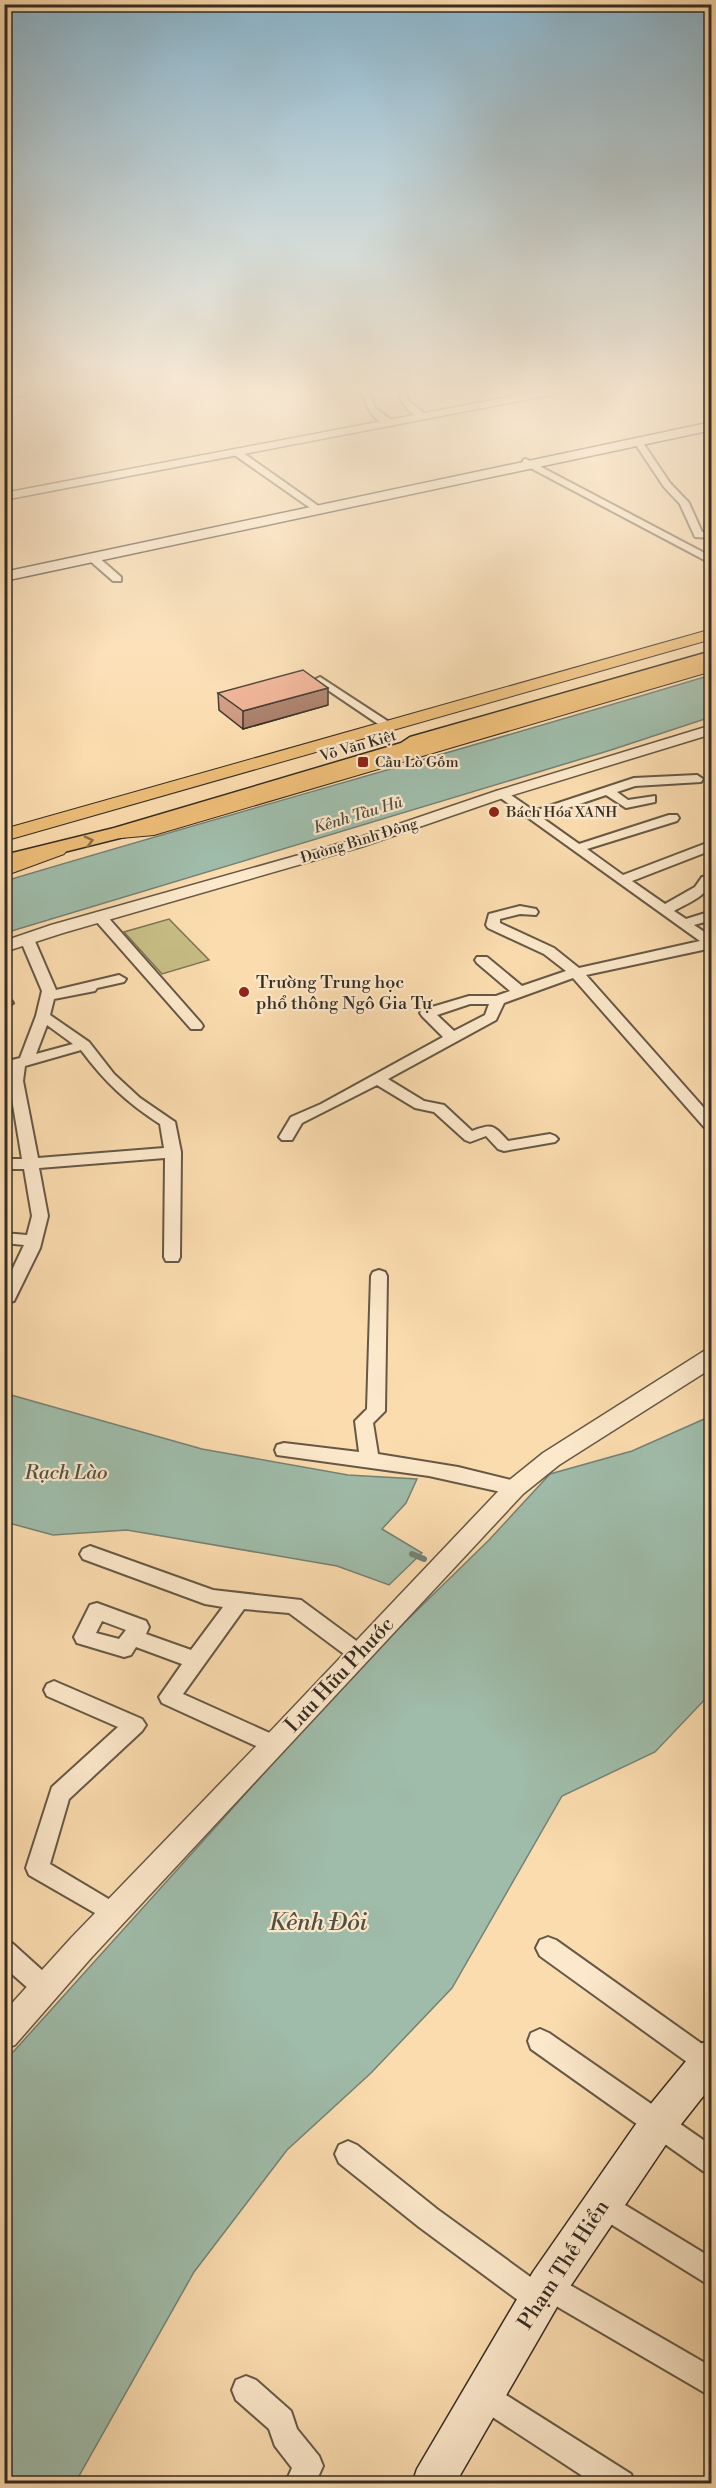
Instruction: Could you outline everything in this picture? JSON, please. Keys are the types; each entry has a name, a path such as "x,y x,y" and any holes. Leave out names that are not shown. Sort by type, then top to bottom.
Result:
{"highway":[{"name":"Võ Văn Kiệt","path":"4,846 711,644"},
{"name":"Võ Văn Kiệt","path":"4,863 121,832 408,747 417,741 711,656"}],"main road":[{"path":"4,575 344,502"},
{"path":"4,575 93,558 316,508"},
{"name":"Võ Văn Kiệt","path":"4,835 711,634"},
{"name":"Võ Văn Kiệt","path":"408,747 422,746 711,663"},
{"name":"Võ Văn Kiệt","path":"121,832 147,831 711,663"},
{"path":"4,870 57,850"},
{"name":"Phạm Thế Hiển","path":"432,2484 543,2293 658,2124 709,2059"}],"street":[{"path":"307,502 316,508"},
{"path":"601,502 711,561"},
{"path":"682,502 698,535 711,535"},
{"path":"93,558 117,579"},
{"path":"320,680 388,726"},
{"name":"Đường Bình Đông","path":"4,947 358,843 501,794 711,729"},
{"path":"532,816 634,782 697,779"},
{"path":"606,790 626,804 651,800"},
{"path":"501,794 711,944"},
{"path":"578,849 673,818"},
{"path":"622,880 711,845"},
{"path":"665,910 700,890 707,880 711,879"},
{"path":"531,912 520,910 494,917 493,925 549,951 576,973 709,1124"},
{"path":"684,924 711,915"},
{"path":"100,917 196,1026"},
{"path":"4,1297 8,1297 33,1241 40,1216 16,1081 16,1064 43,1016 49,991 37,958 27,939"},
{"path":"452,1038 428,1013 469,1000 498,1000 576,973 711,944"},
{"path":"482,960 520,992"},
{"path":"48,996 90,988 88,985 119,979"},
{"path":"287,1137 296,1120 326,1107 491,1017 498,1000"},
{"path":"43,1016 84,1045 109,1077 135,1101 167,1122 173,1152 172,1257"},
{"path":"16,1064 84,1045"},
{"path":"377,1079 420,1106 439,1108 470,1137 489,1130 504,1146 550,1139"},
{"path":"4,1164 30,1164 173,1152"},
{"path":"4,1238 33,1241"},
{"path":"369,1459 364,1421 376,1412 379,1276"},
{"name":"Lưu Hữu Phước","path":"4,2035 114,1914 515,1488 551,1459 711,1357"},
{"path":"284,1450 369,1459 463,1474 515,1488"},
{"path":"90,1554 212,1598 294,1606 359,1654"},
{"path":"238,1600 169,1697 275,1745"},
{"path":"132,1637 195,1660"},
{"path":"54,1690 135,1725 60,1794 37,1868 114,1914"},
{"path":"548,1948 709,2059"},
{"path":"4,1951 46,1989"},
{"path":"540,2041 711,2162"},
{"path":"348,2154 428,2218 543,2293 711,2383"},
{"path":"602,2204 711,2274"},
{"path":"246,2390 281,2421 285,2436 309,2466 299,2484"},
{"path":"484,2395 621,2484"}],"shaded area":[{"path":"169,919 209,960 162,974 124,932"}],"water":[{"name":"Kênh Tàu Hủ","path":"711,675 711,717 611,750 5,933 5,881"},
{"name":"Rạch Lào","path":"4,1393 202,1449 348,1475 417,1479 406,1503 382,1529 422,1553 389,1585 337,1566 127,1530 53,1535 5,1522"},
{"name":"Kênh Đôi","path":"711,1416 711,1693 655,1752 562,1796 452,1988 371,2073 287,2150 194,2272 75,2483 5,2484 5,2061 364,1662 489,1540 550,1474 632,1451"}],"building":[{"path":"303,670 328,688 243,711 218,693"}],"waterway":[{"name":"Rạch Lào","path":"412,1554 424,1559"}],"place":[{"name":"Cầu Lò Gốm","path":"363,762"},
{"name":"Bách Hóa XANH","path":"494,812"},
{"name":"Trường Trung học phổ thông Ngô Gia Tự","path":"244,992"}]}
